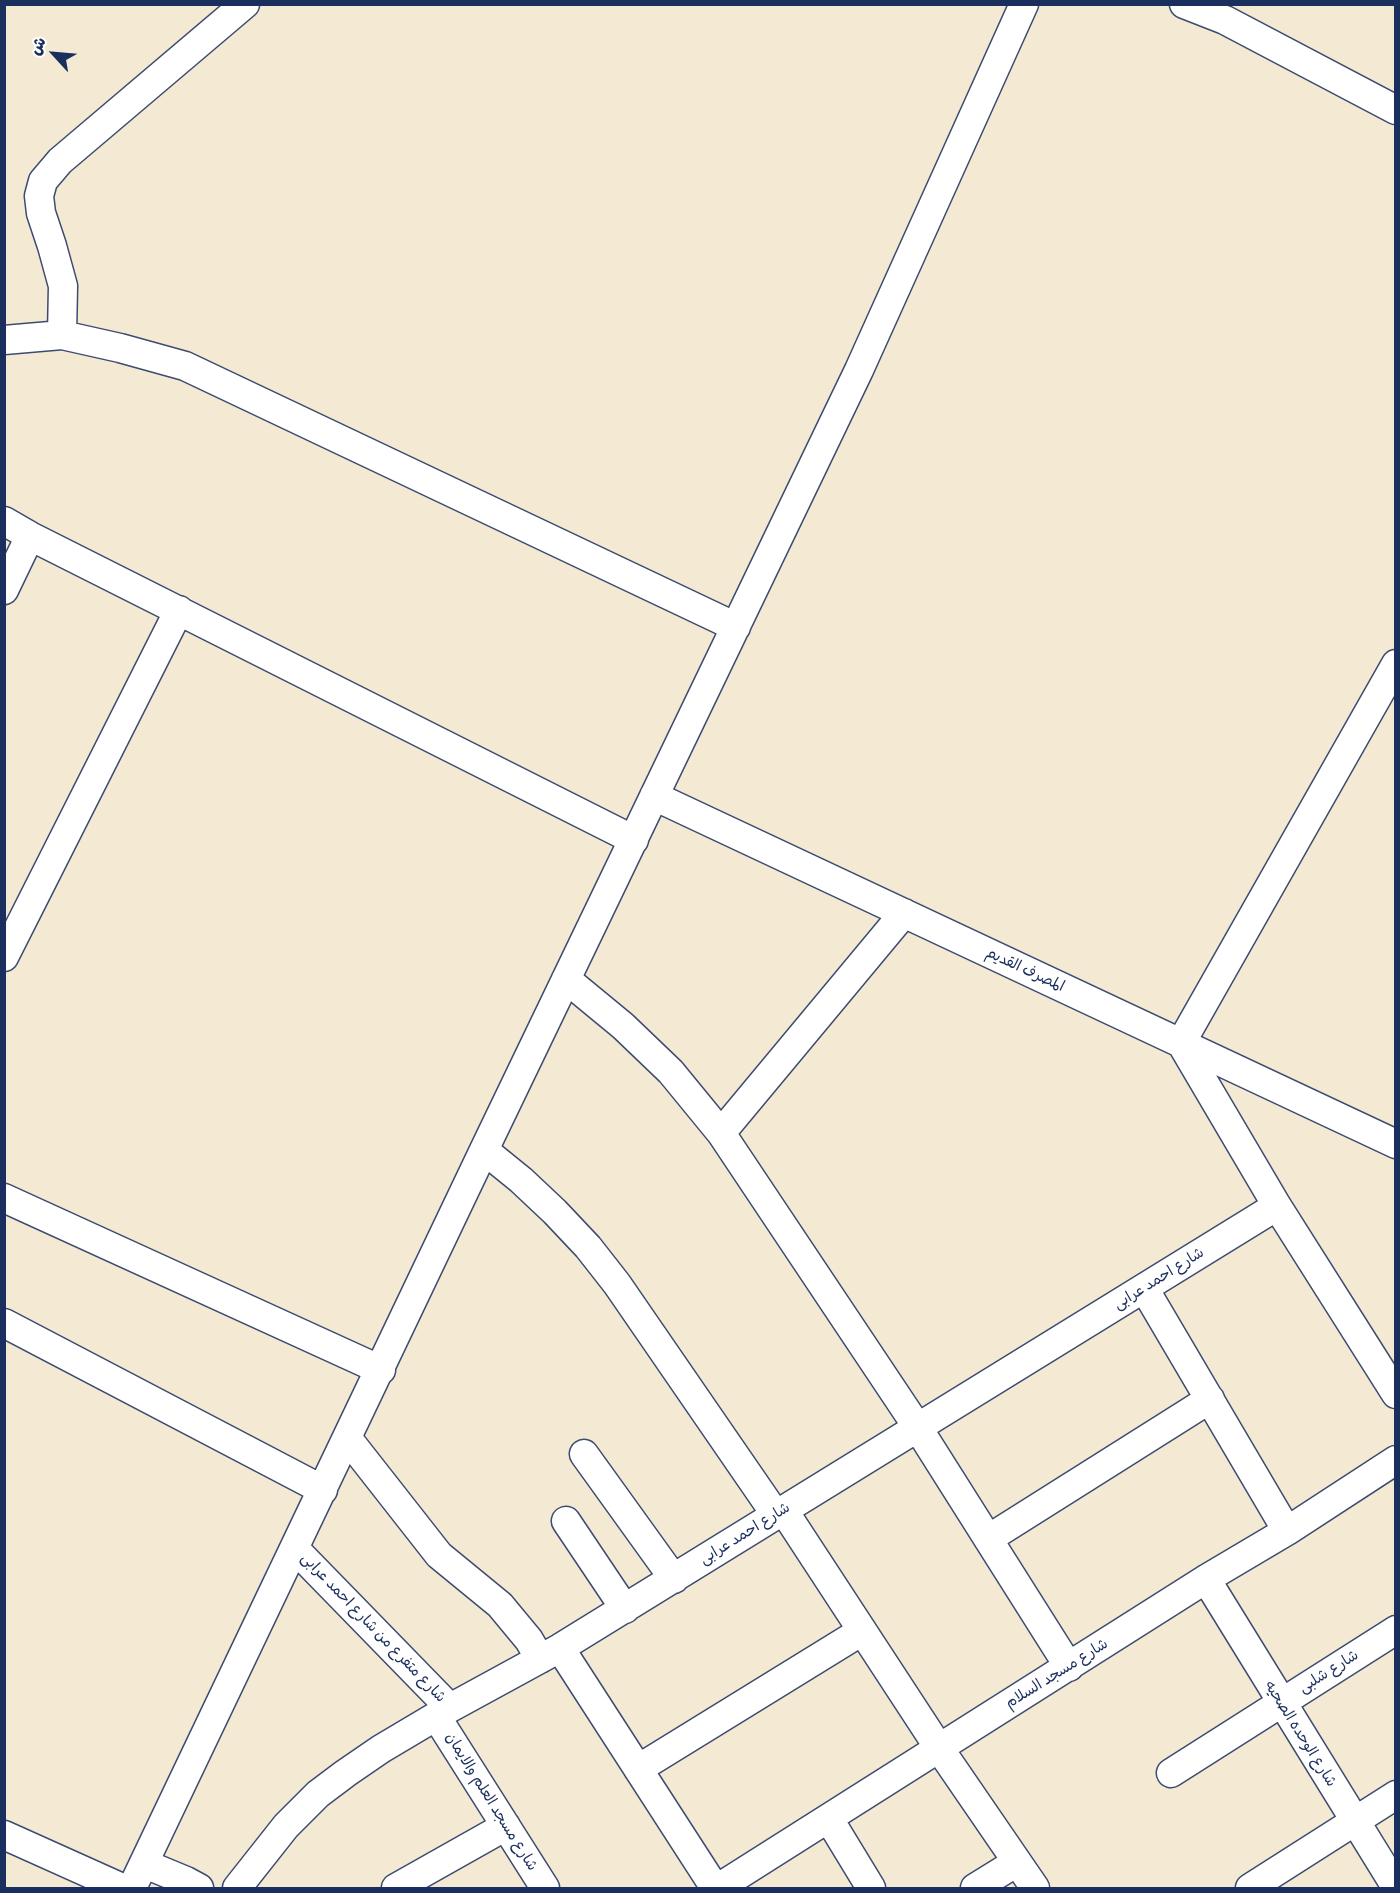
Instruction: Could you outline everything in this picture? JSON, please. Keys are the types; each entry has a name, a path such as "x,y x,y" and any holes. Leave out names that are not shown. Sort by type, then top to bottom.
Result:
{"street":[{"path":"62,335 63,286 41,213 39,196 43,181 60,160 245,4"},
{"path":"199,1888 186,1881 139,1876 484,1150 859,370 1024,4"},
{"path":"1185,4 1226,20 1395,110"},
{"path":"4,340 62,335 185,366 736,627"},
{"path":"4,521 634,840"},
{"path":"4,590 30,536"},
{"path":"4,957 179,610"},
{"path":"1395,664 1181,1043 1277,1206 1395,1394"},
{"name":"المصرف القديم","path":"654,796 1395,1144"},
{"path":"721,1134 904,913"},
{"path":"566,979 623,1026 671,1072 721,1134 918,1428 1070,1666"},
{"path":"484,1150 555,1212 617,1284 862,1631 939,1749 1035,1888"},
{"path":"4,1198 381,1370"},
{"name":"شارع احمد عرابى","path":"237,1888 286,1826 318,1794 363,1761 443,1712 550,1654 674,1579 1277,1206"},
{"path":"1144,1288 1287,1531"},
{"path":"4,1323 323,1490"},
{"path":"988,1539 1210,1399"},
{"path":"348,1439 439,1555 500,1605 522,1631 550,1654 638,1769 716,1888"},
{"path":"584,1454 674,1579"},
{"name":"شارع مسجد السلام","path":"716,1888 1287,1531 1395,1460"},
{"path":"566,1521 624,1609"},
{"name":"شارع متفرع من شارع احمد عرابى","path":"295,1549 443,1712"},
{"name":"شارع الوحده الصحيه","path":"1206,1580 1395,1887"},
{"name":"شارع شلبى","path":"1171,1773 1395,1630"},
{"path":"638,1769 862,1631"},
{"name":"شارع مسجد العلم والايمان","path":"443,1712 506,1826 545,1888"},
{"path":"1250,1888 1395,1795"},
{"path":"829,1819 871,1888"},
{"path":"396,1888 506,1826"},
{"path":"4,1835 122,1888"},
{"path":"975,1888 1017,1862"}]}
